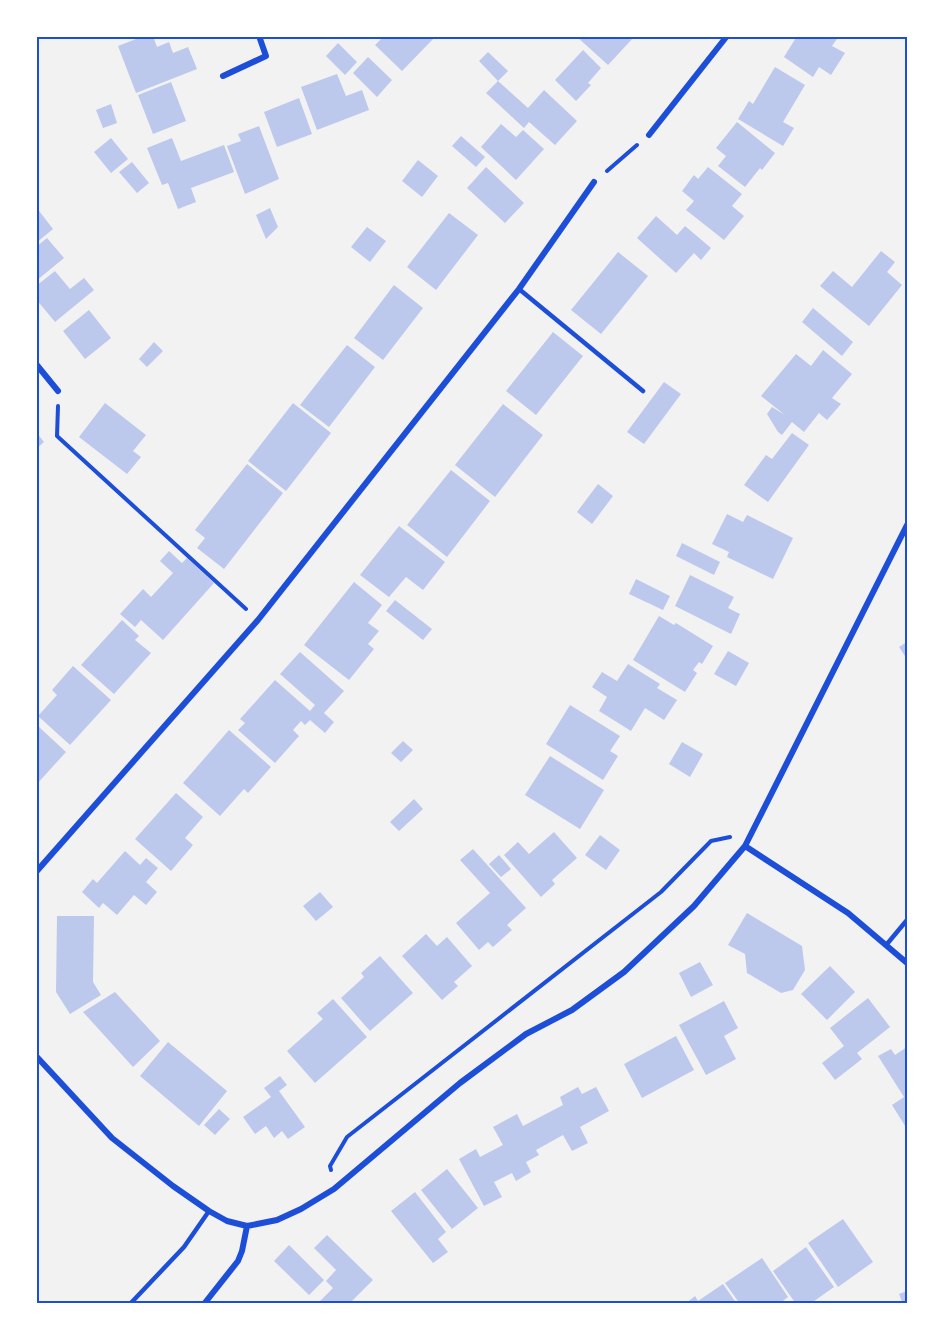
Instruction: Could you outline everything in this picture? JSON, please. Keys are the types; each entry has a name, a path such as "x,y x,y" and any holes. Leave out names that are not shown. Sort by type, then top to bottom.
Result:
{"street":[{"path":"223,76 266,56 259,36"},
{"path":"649,135 727,36"},
{"path":"36,872 258,620 519,289 594,182"},
{"path":"36,364 58,391"},
{"path":"36,1056 112,1138 173,1186 228,1221 247,1226 277,1220 301,1209 334,1189 460,1083 526,1034 572,1010 624,972 694,906 746,846 907,525"},
{"path":"746,846 848,913 907,963"},
{"path":"204,1304 238,1261 247,1226"}],"lane":[{"path":"519,289 643,391"},
{"path":"887,944 907,921"},
{"path":"130,1304 184,1247 209,1211"}],"path":[{"path":"594,182 649,135"},
{"path":"58,391 57,436 258,620"},
{"path":"334,1189 330,1166 347,1137 662,892 711,841 752,833"}],"building":[{"path":"144,36 153,36 157,47 169,42 173,53 188,47 197,69 136,93 118,46"},
{"path":"384,36 436,36 402,71 375,45"},
{"path":"576,36 635,36 608,65"},
{"path":"797,36 839,36 832,46 845,53 831,75 819,67 813,77 784,57"},
{"path":"338,43 357,62 345,75 326,56"},
{"path":"583,50 601,68 588,83 591,85 576,101 555,80"},
{"path":"488,52 508,71 498,81 479,61"},
{"path":"368,57 392,80 377,97 353,73"},
{"path":"775,67 805,85 783,122 794,128 783,146 738,119 749,101 753,104"},
{"path":"337,74 346,96 362,90 369,110 317,130 301,87"},
{"path":"498,81 528,108 544,90 577,121 555,145 529,122 524,128 486,93"},
{"path":"171,82 186,121 153,134 138,95"},
{"path":"299,98 312,134 277,147 264,112"},
{"path":"111,104 117,123 103,128 96,110"},
{"path":"737,122 775,153 745,187 718,166 726,156 716,148"},
{"path":"501,124 516,137 523,130 544,149 516,180 481,147"},
{"path":"259,126 279,179 245,194 227,146 241,141 238,134"},
{"path":"461,136 485,157 476,167 452,146"},
{"path":"111,138 128,159 111,173 94,152"},
{"path":"172,138 181,161 224,145 234,172 191,188 196,202 178,209 168,183 162,185 147,148"},
{"path":"418,160 438,176 422,197 402,181"},
{"path":"132,162 149,183 137,193 119,172"},
{"path":"486,167 524,203 505,223 467,188"},
{"path":"708,167 742,194 732,206 744,216 724,240 686,210 694,201 682,191 694,175 698,179"},
{"path":"36,207 53,229 36,243"},
{"path":"270,208 278,227 266,239 256,215"},
{"path":"449,213 478,235 436,290 407,267"},
{"path":"656,216 677,235 685,226 711,248 701,260 694,253 676,273 637,238"},
{"path":"367,227 386,241 370,262 351,247"},
{"path":"47,238 64,258 36,281 36,247"},
{"path":"881,251 895,262 887,272 902,285 869,326 820,286 833,271 852,287"},
{"path":"618,252 648,276 601,334 571,310"},
{"path":"55,271 70,289 84,278 94,290 55,322 36,299 36,286"},
{"path":"394,285 423,308 383,360 354,338"},
{"path":"813,308 853,342 842,356 802,322"},
{"path":"89,310 111,338 85,359 63,331"},
{"path":"553,332 583,356 536,415 506,391"},
{"path":"154,342 163,351 147,367 139,359"},
{"path":"347,345 375,367 329,427 300,405"},
{"path":"823,350 852,374 832,398 841,404 827,420 819,413 804,432 792,422 782,435 767,414 772,407 785,415 761,396 796,354 811,366"},
{"path":"664,382 681,394 644,444 627,432"},
{"path":"105,403 146,435 133,451 141,457 127,474 79,437"},
{"path":"293,403 331,433 286,491 248,461"},
{"path":"503,404 543,435 495,497 455,465"},
{"path":"36,432 44,442 36,449"},
{"path":"792,433 809,445 768,502 744,485 766,455 772,459"},
{"path":"247,464 283,493 224,569 197,548 205,538 195,530"},
{"path":"451,470 490,501 447,557 407,525"},
{"path":"598,484 613,496 592,524 577,512"},
{"path":"727,514 743,522 747,515 793,538 773,579 727,557 729,552 712,544"},
{"path":"399,526 445,562 423,590 406,577 389,597 360,575"},
{"path":"682,543 720,562 714,575 676,556"},
{"path":"169,551 182,563 187,558 214,583 163,640 141,620 135,627 120,614 143,589 151,597 173,573 160,561"},
{"path":"690,575 734,597 728,608 740,614 731,634 675,606"},
{"path":"636,579 670,596 663,610 629,594"},
{"path":"354,582 382,605 368,623 379,631 368,644 374,649 349,680 304,645"},
{"path":"395,600 432,629 423,640 386,611"},
{"path":"659,616 674,625 676,623 713,646 702,664 699,662 693,670 697,673 685,692 633,660"},
{"path":"122,620 139,636 135,640 151,653 114,694 81,665"},
{"path":"907,642 907,659 899,647"},
{"path":"728,651 749,663 736,686 714,674"},
{"path":"300,652 344,691 324,713 334,722 325,733 310,720 305,725 301,721 293,730 299,736 275,763 238,730 245,723 240,719 275,680 310,711 315,705 280,674"},
{"path":"628,664 660,684 657,688 677,700 664,720 645,708 631,731 599,711 607,697 592,687 602,672 617,681"},
{"path":"73,666 111,700 70,745 38,716 57,695 52,690"},
{"path":"570,705 620,736 610,751 618,756 603,780 546,744"},
{"path":"39,727 66,752 36,785 36,729"},
{"path":"229,730 271,767 248,793 244,789 220,816 183,783"},
{"path":"403,741 413,750 401,762 391,753"},
{"path":"682,742 703,754 690,777 669,764"},
{"path":"550,756 604,790 580,829 525,795"},
{"path":"176,793 203,817 185,838 193,845 171,871 135,839"},
{"path":"414,799 423,809 399,831 390,822"},
{"path":"554,832 577,858 552,880 555,884 541,897 504,855 518,842 529,854"},
{"path":"600,835 620,850 606,870 585,855"},
{"path":"473,849 526,908 507,925 512,930 493,947 488,942 479,950 456,923 490,893 460,860"},
{"path":"125,851 140,865 146,858 158,868 146,882 157,892 146,905 134,895 117,915 103,903 99,908 82,892 93,879 97,883"},
{"path":"499,855 511,869 501,877 489,864"},
{"path":"320,892 333,907 316,921 303,906"},
{"path":"747,913 802,946 805,970 793,990 781,993 747,973 745,954 728,945"},
{"path":"57,916 94,916 93,982 101,995 70,1014 56,992"},
{"path":"426,934 437,946 447,937 472,966 454,982 458,986 442,1000 402,956"},
{"path":"380,956 413,993 370,1031 341,998 364,977 361,973"},
{"path":"700,962 713,985 691,997 679,973"},
{"path":"830,966 855,992 827,1020 801,994"},
{"path":"115,992 160,1041 133,1067 83,1012"},
{"path":"868,998 890,1027 857,1053 862,1059 835,1080 822,1063 844,1046 830,1028"},
{"path":"333,999 367,1037 315,1083 287,1051 323,1019 317,1013"},
{"path":"724,1001 738,1028 724,1036 736,1059 706,1075 679,1025"},
{"path":"676,1036 694,1070 642,1098 624,1064"},
{"path":"168,1042 227,1091 199,1126 140,1076"},
{"path":"907,1047 907,1129 892,1105 904,1097 878,1056 891,1049 895,1055"},
{"path":"280,1076 287,1085 279,1091 305,1127 288,1139 282,1131 274,1138 266,1126 255,1134 243,1117 271,1097 264,1088"},
{"path":"578,1087 582,1094 596,1087 609,1111 580,1127 588,1143 572,1151 563,1135 536,1150 539,1155 526,1162 531,1172 516,1181 512,1173 494,1182 502,1197 484,1206 459,1159 476,1149 480,1157 503,1145 493,1127 517,1114 523,1126 563,1105 560,1097"},
{"path":"219,1109 230,1119 215,1135 204,1125"},
{"path":"447,1169 478,1208 452,1229 421,1190"},
{"path":"415,1192 446,1232 438,1239 448,1252 433,1263 391,1211"},
{"path":"843,1219 873,1262 838,1287 808,1243"},
{"path":"327,1235 373,1280 349,1304 323,1304 320,1301 333,1288 326,1281 336,1270 314,1248"},
{"path":"289,1245 324,1280 309,1295 274,1261"},
{"path":"806,1247 834,1287 810,1304 796,1304 773,1271"},
{"path":"762,1258 788,1297 779,1304 740,1304 725,1283"},
{"path":"723,1284 737,1304 685,1304 695,1296 698,1301"},
{"path":"907,1291 907,1304 903,1304 899,1294"}]}
